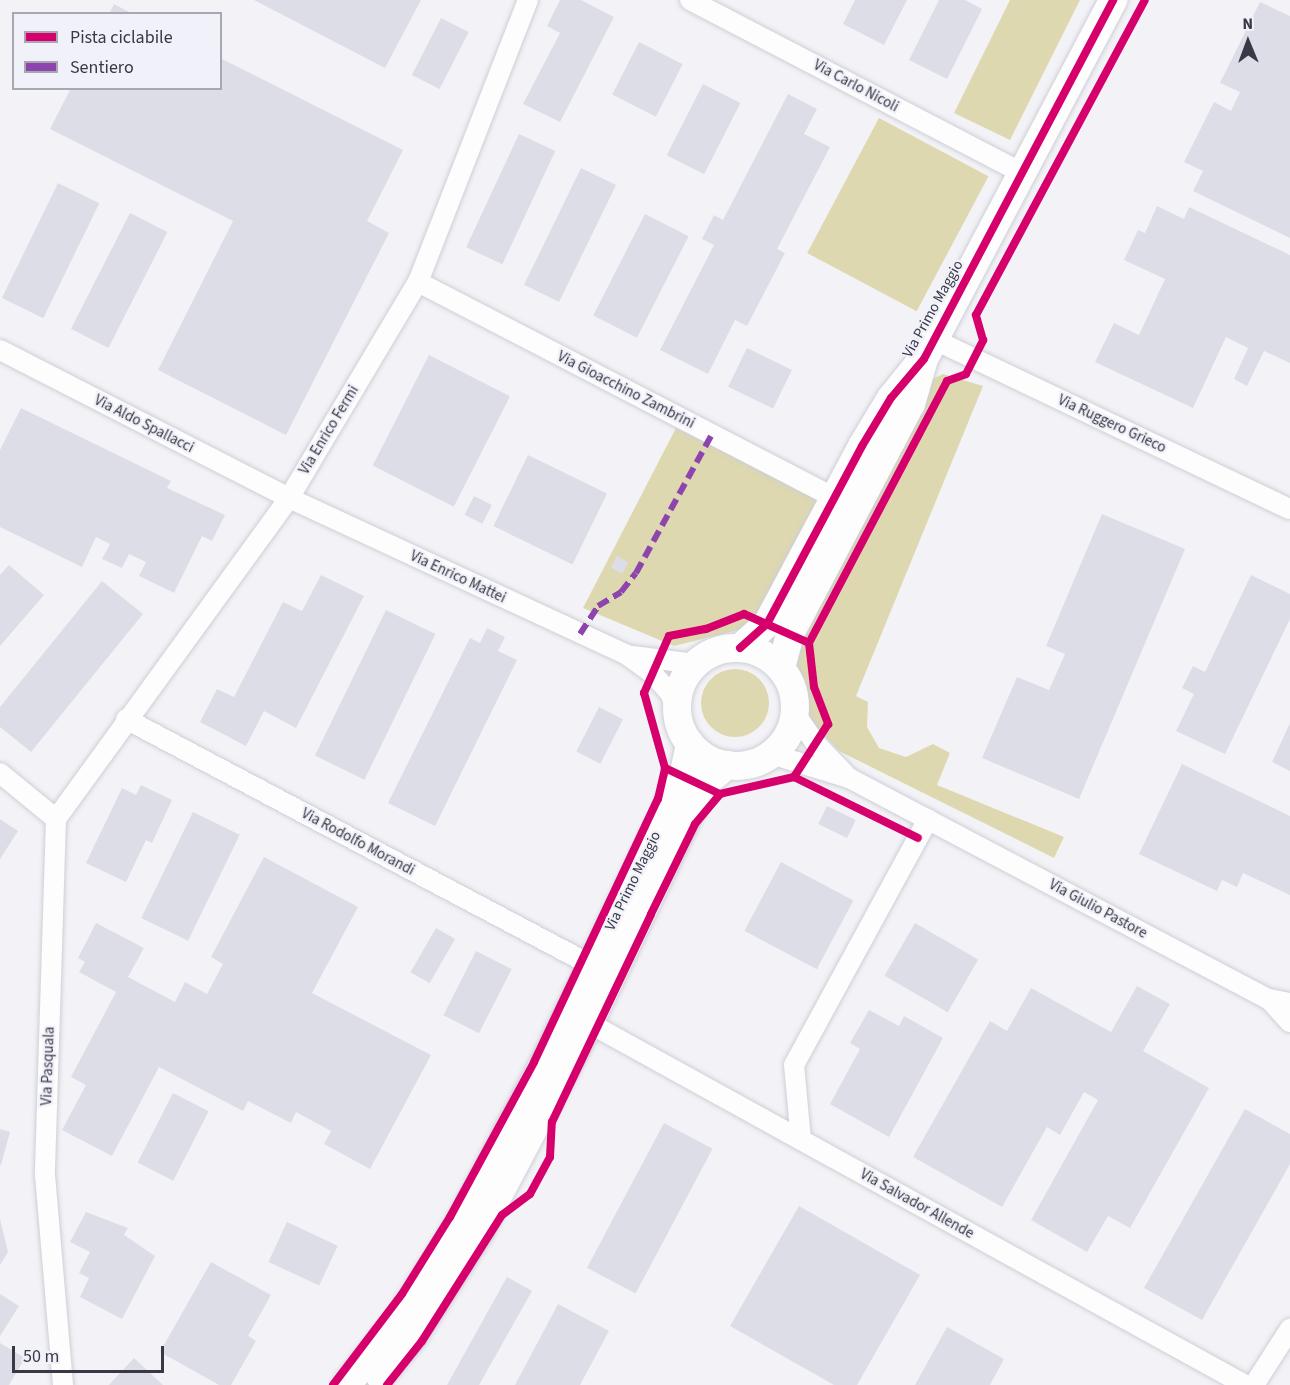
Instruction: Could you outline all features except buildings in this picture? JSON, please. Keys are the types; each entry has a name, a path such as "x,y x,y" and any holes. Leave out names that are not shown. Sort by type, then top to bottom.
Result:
{"street":[{"name":"Via Enrico Fermi","path":"56,819 126,719 289,498 418,282 528,0"},
{"name":"Via Carlo Nicoli","path":"690,0 1022,173"},
{"name":"Via Primo Maggio","path":"740,648 767,624 834,498 891,398 928,349 1113,0"},
{"name":"Via Gioacchino Zambrini","path":"418,282 834,498"},
{"name":"Via Primo Maggio","path":"781,668 789,634 911,404 928,349"},
{"name":"Via Ruggero Grieco","path":"928,349 1290,509"},
{"name":"Via Aldo Spallacci","path":"0,350 289,498"},
{"name":"Via Enrico Mattei","path":"289,498 627,655 652,673 670,693 678,713"},
{"path":"740,648 769,658 781,668 790,682 795,714 783,743 771,754 758,762 727,765 713,761 690,744 678,713 678,695 696,664 709,654 740,648"},
{"name":"Via Enrico Mattei","path":"627,655 696,664"},
{"name":"Via Giulio Pastore","path":"795,714 820,748 849,777"},
{"name":"Via Rodolfo Morandi","path":"126,719 591,965"},
{"name":"Via Primo Maggio","path":"347,1385 403,1314 459,1225 683,777 690,744"},
{"name":"Via Giulio Pastore","path":"771,754 849,777 1269,999 1290,1003"},
{"name":"Via Primo Maggio","path":"373,1385 413,1336 478,1232 589,1023 702,786 727,765"},
{"path":"0,773 56,819"},
{"name":"Via Pasquala","path":"56,819 45,1175 63,1385"},
{"path":"801,1140 794,1065 928,819"},
{"name":"Via Giulio Pastore","path":"1269,999 1290,1022"},
{"name":"Via Salvador Allende","path":"589,1023 1245,1385"},
{"path":"1254,1385 1290,1329"}],"shaded area":[{"path":"1010,0 1080,0 1010,140 954,113"},
{"path":"879,118 988,176 917,311 807,253"},
{"path":"943,374 983,386 856,696 868,702 867,727 879,748 906,757 933,744 950,753 937,785 1064,837 1054,858 839,751 817,728 806,710 795,669 797,646 931,380"},
{"path":"676,428 819,500 759,625 674,646 583,608"},
{"path":"735,669 748,672 759,679 766,690 769,703 766,716 759,727 748,734 735,737 722,734 711,727 704,716 701,703 704,690 711,679 722,672"}],"marked path":[{"path":"580,634 598,606 621,592 636,573 712,434"}],"cycle path":[{"path":"740,648 767,624 862,446 891,398 924,359 1113,0"},
{"path":"809,643 947,381 966,374 983,340 976,315 1145,0"},
{"path":"744,614 809,643 814,687 828,724 794,777 720,794 665,768 644,693 669,636 706,629 744,614"},
{"path":"333,1385 402,1294 450,1217 534,1062 658,799 665,768"},
{"path":"794,777 918,838"},
{"path":"387,1385 422,1341 502,1215 530,1194 550,1157 552,1122 695,824 720,794"}]}
